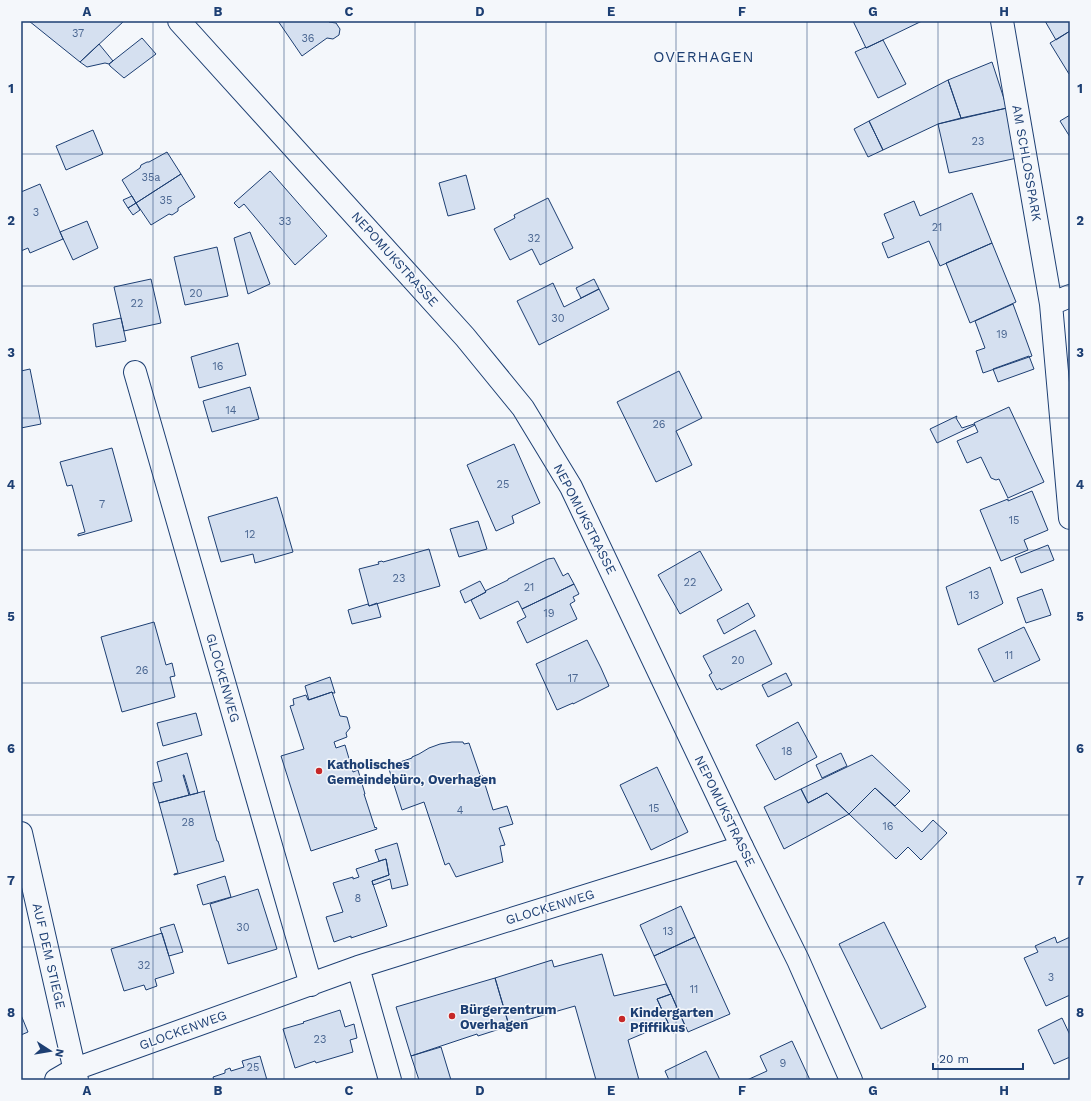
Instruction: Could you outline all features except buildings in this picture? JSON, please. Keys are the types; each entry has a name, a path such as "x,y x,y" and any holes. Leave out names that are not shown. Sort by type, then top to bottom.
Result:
{"street":[{"name":"NEPOMUKSTRASSE","path":"179,21 465,337 523,408 571,487 742,847 798,960 851,1080"},
{"name":"AM SCHLOSSPARK","path":"1002,21 1061,300 1070,518"},
{"name":"GLOCKENWEG","path":"135,372 311,985"},
{"name":"AUF DEM STIEGE","path":"21,833 76,1074"},
{"name":"GLOCKENWEG","path":"56,1080 76,1074 358,967 742,847"},
{"path":"358,967 390,1080"}],"place":[{"name":"Katholisches Gemeindebüro, Overhagen","path":"319,771"},
{"name":"Bürgerzentrum Overhagen","path":"452,1016"},
{"name":"Kindergarten Pfiffikus","path":"622,1019"}],"district":[{"name":"OVERHAGEN","path":"704,57"}]}
